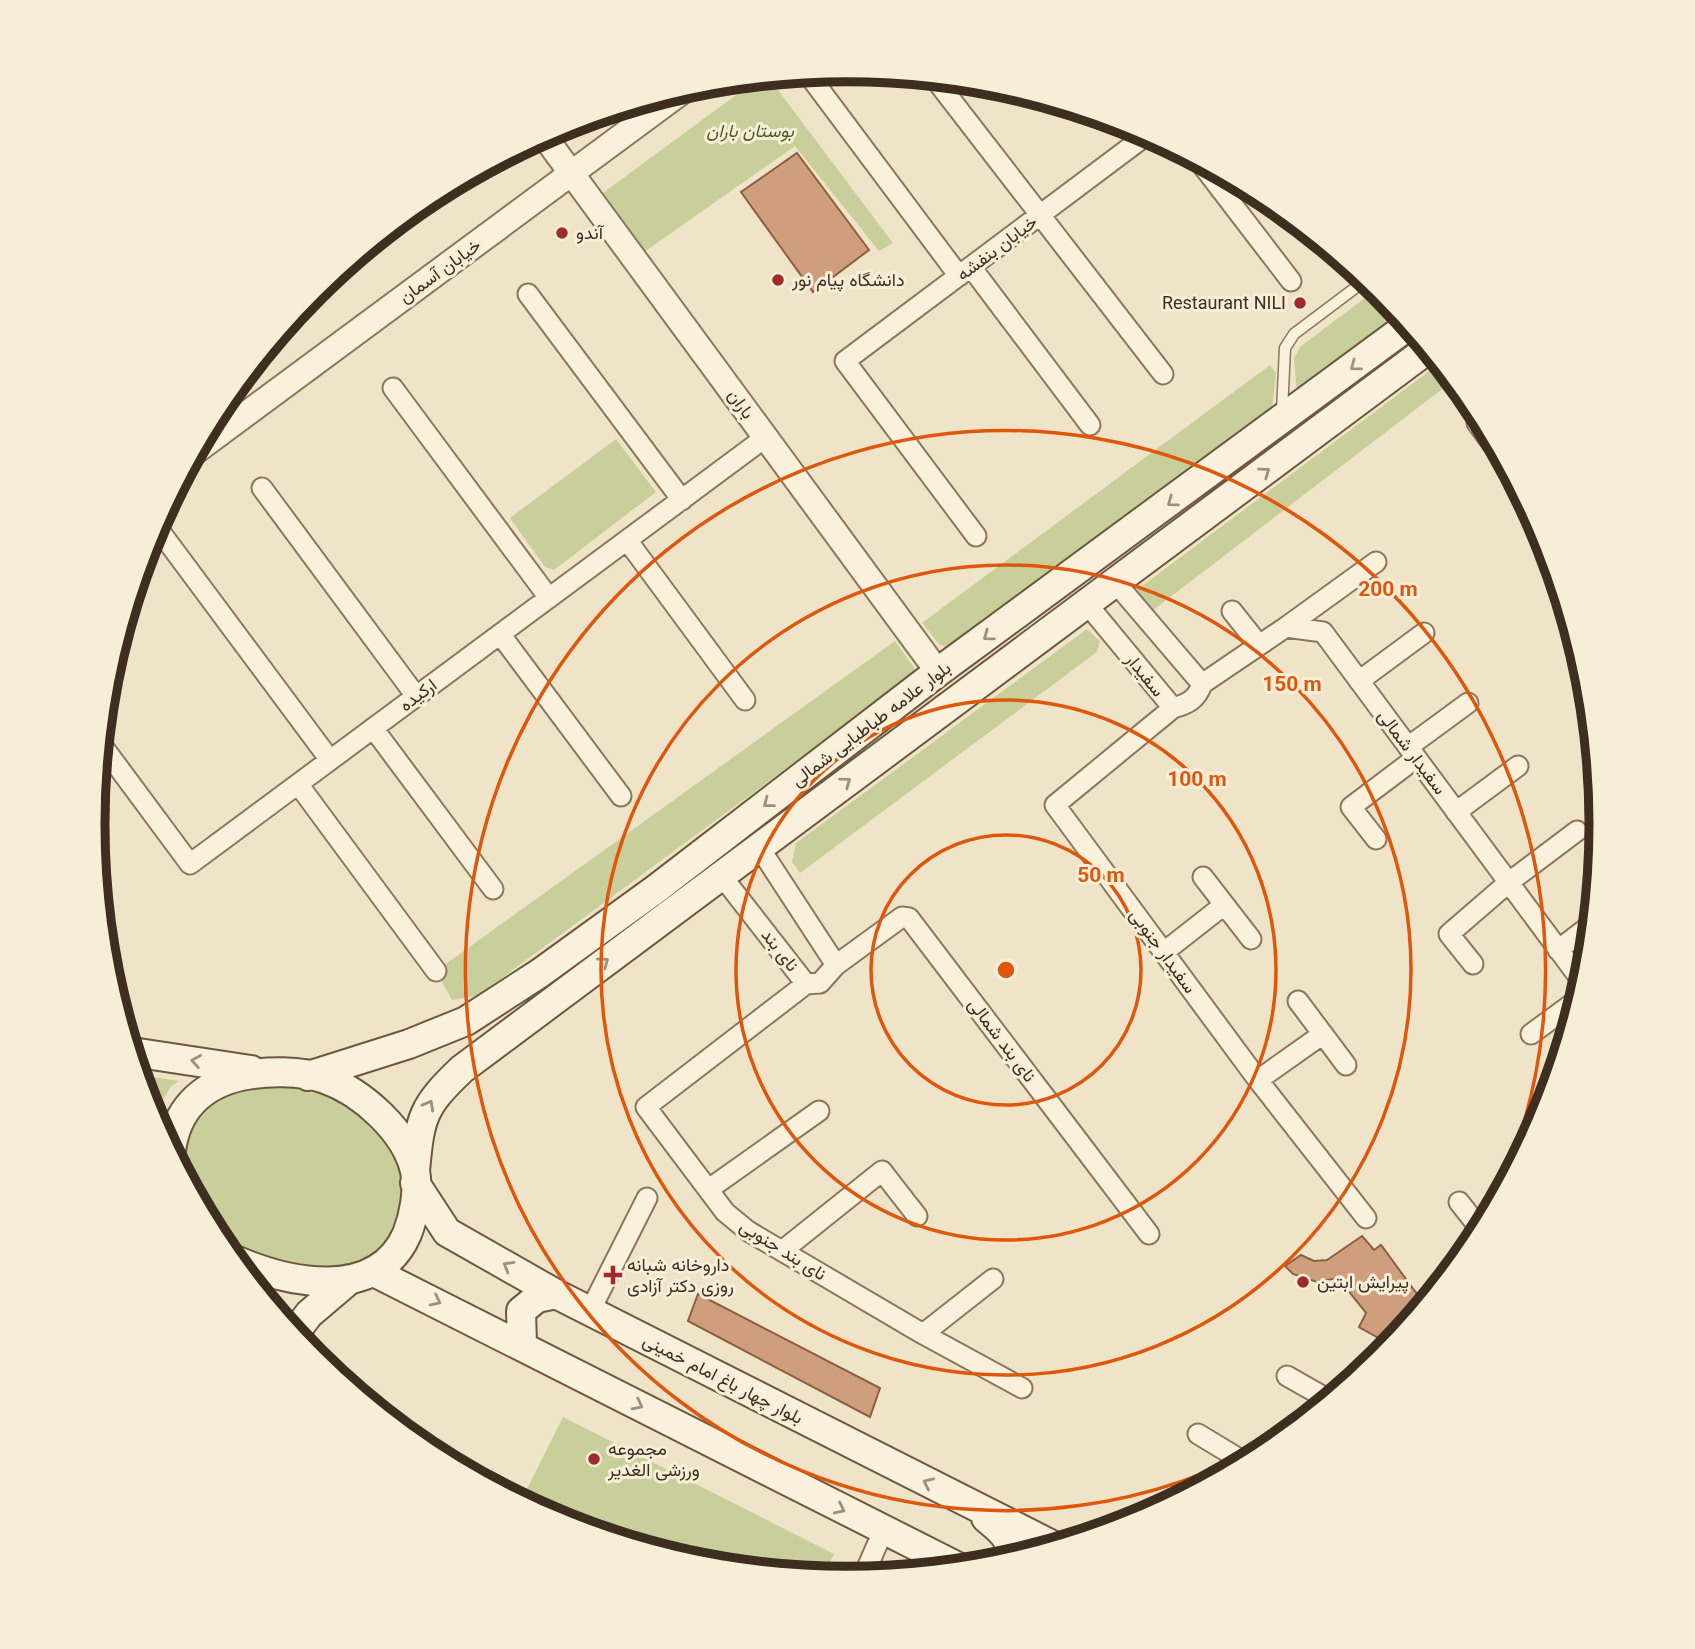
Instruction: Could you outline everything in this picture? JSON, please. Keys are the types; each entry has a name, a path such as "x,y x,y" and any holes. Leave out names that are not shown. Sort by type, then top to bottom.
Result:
{"main road":[{"name":"بلوار علامه طباطبایی شمالی","path":"308,1076 409,1044 466,1021 495,1004 656,889 938,673 1402,331"},
{"name":"بلوار علامه طباطبایی شمالی","path":"300,1326 309,1314 404,1240 412,1222 419,1124 433,1097 461,1069 1421,354"},
{"path":"142,1054 260,1072 308,1076"},
{"path":"175,1137 179,1120 190,1101 211,1086 260,1072"},
{"name":"بلوار چهار باغ امام خمینی","path":"308,1076 323,1078 366,1102 399,1138 415,1177 447,1232 590,1311 1043,1540"},
{"path":"253,1268 296,1279 361,1276 522,1344 944,1560"},
{"path":"522,1344 521,1311 537,1298 556,1293"},
{"path":"961,1498 1004,1533 1009,1548"}],"street":[{"path":"815,83 1090,425"},
{"path":"943,89 1163,374"},
{"name":"خیابان آسمان","path":"215,437 662,106"},
{"name":"خیابان بنفشه","path":"976,536 845,361 1138,142"},
{"name":"باران","path":"550,145 938,673"},
{"path":"1212,178 1290,281"},
{"path":"528,295 682,500"},
{"path":"393,388 549,598"},
{"name":"ارکیده","path":"109,755 190,864 766,437"},
{"path":"262,488 416,696"},
{"path":"164,536 330,760"},
{"path":"627,540 745,700"},
{"path":"1202,684 1376,562"},
{"name":"سفیدار","path":"1087,604 1173,708 1187,704 1198,694 1202,684 1115,582"},
{"path":"1232,611 1259,645"},
{"name":"سفیدار شمالی","path":"1286,627 1323,632 1574,971"},
{"path":"1359,681 1424,633"},
{"path":"500,634 621,796"},
{"path":"1376,839 1351,807 1468,703"},
{"name":"سفیدار جنوبی","path":"1173,708 1055,805 1258,1080 1366,1218"},
{"path":"373,729 493,889"},
{"path":"1456,812 1518,765"},
{"path":"298,784 436,971"},
{"path":"1473,964 1449,934 1508,883 1577,831"},
{"name":"نای بند","path":"721,875 806,984 820,983 836,965 759,847"},
{"path":"1203,877 1251,939"},
{"path":"1164,952 1224,905"},
{"name":"نای بند شمالی","path":"836,965 902,917 909,918 1149,1234"},
{"path":"1558,950 1581,932"},
{"name":"نای بند جنوبی","path":"806,984 646,1107 725,1212 748,1231 923,1334 1022,1388"},
{"path":"1298,1001 1346,1065"},
{"path":"1531,1034 1566,1008"},
{"path":"1258,1080 1323,1034"},
{"path":"709,1189 819,1111"},
{"path":"782,1251 882,1171 916,1216"},
{"path":"590,1311 647,1198"},
{"path":"1460,1202 1475,1221"},
{"path":"923,1334 993,1279"},
{"path":"1287,1376 1317,1399"},
{"path":"1198,1434 1236,1457"},
{"path":"868,1566 884,1529"}],"lane":[{"path":"1282,421 1284,348 1294,334 1358,286"}],"green space":[{"name":"بوستان باران","path":"775,86 893,243 879,251 795,146 640,255 600,195 742,90"},
{"path":"1368,296 1395,324 1297,394 1294,358 1300,347"},
{"path":"1270,365 1276,373 1271,418 951,650 939,644 922,623"},
{"path":"1433,369 1446,386 1152,611 1134,592"},
{"path":"616,439 656,492 554,570 545,567 510,518"},
{"path":"1087,629 1100,641 1097,652 800,873 792,862 796,843"},
{"path":"895,641 917,672 502,978 476,996 452,1000 436,971"},
{"path":"150,1077 179,1081 170,1087 160,1105"},
{"path":"262,1084 297,1086 330,1094 358,1109 384,1135 403,1172 405,1202 397,1232 375,1259 341,1271 291,1270 242,1253 205,1196 182,1153 183,1142 196,1113 223,1093"},
{"name":"مجموعه ورزشی الغدیر","path":"563,1417 834,1554 828,1566 751,1560 703,1552 609,1527 525,1493"}],"building":[{"path":"797,153 869,250 813,292 741,192"},
{"path":"1362,1236 1374,1250 1381,1245 1417,1294 1416,1301 1381,1340 1359,1327 1366,1313 1338,1278 1317,1282 1293,1274 1285,1266 1301,1255 1314,1261 1327,1260"},
{"path":"698,1294 880,1388 870,1417 688,1321"}],"place":[{"name":"آندو","path":"562,233"},
{"name":"دانشگاه پیام نور","path":"778,280"},
{"name":"Restaurant NILI","path":"1300,303"},
{"name":"داروخانه شبانه روزی دکتر آزادی","path":"613,1275"},
{"name":"پیرایش ابتین","path":"1303,1282"},
{"name":"مجموعه ورزشی الغدیر","path":"594,1459"}]}
